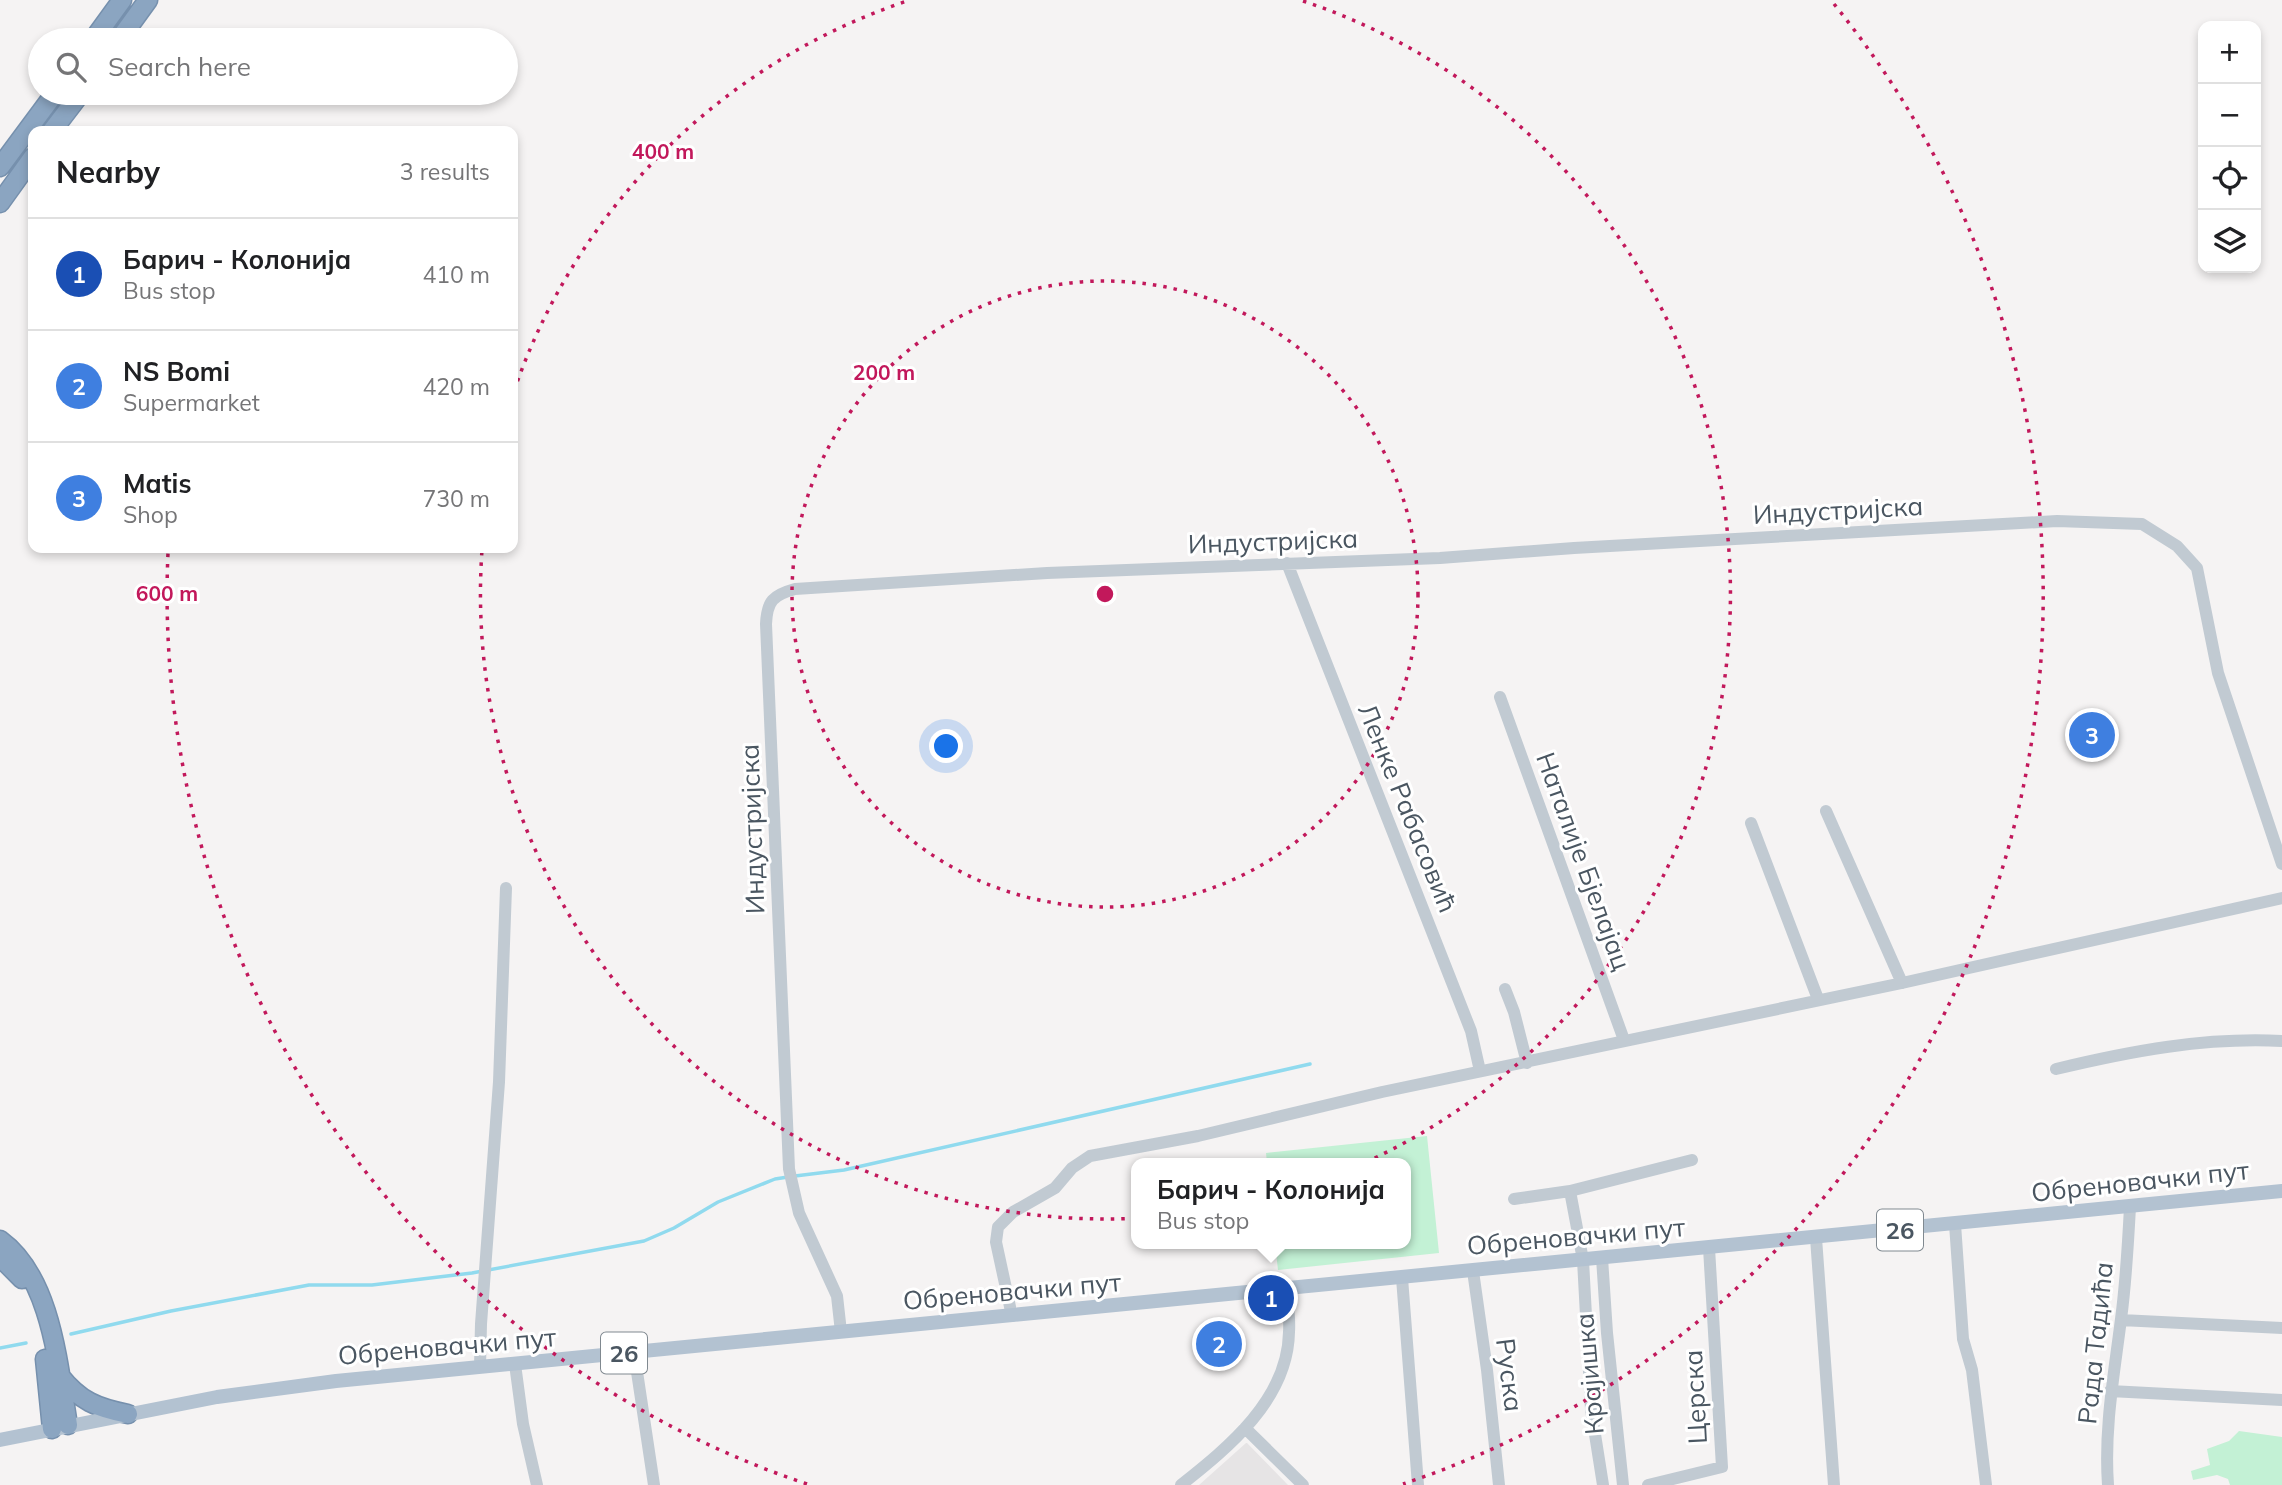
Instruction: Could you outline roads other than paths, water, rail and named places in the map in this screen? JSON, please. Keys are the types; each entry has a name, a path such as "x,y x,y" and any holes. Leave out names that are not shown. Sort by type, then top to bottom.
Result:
{"highway":[{"path":"102,28 122,0"},
{"path":"128,28 148,0"},
{"path":"30,126 46,105"},
{"path":"56,126 72,105"},
{"path":"0,167 28,129"},
{"path":"0,203 28,165"},
{"path":"0,1240 18,1256 40,1292 60,1376 60,1427"},
{"path":"0,1257 19,1273 34,1305 60,1427"},
{"path":"60,1376 75,1394 83,1399 110,1410 128,1413"}],"main road":[{"name":"Обреновачки пут","path":"0,1440 128,1413 292,1386 2282,1191"}],"street":[{"name":"Индустријска","path":"841,1332 837,1296 799,1213 789,1170 766,624 767,611 772,600 782,593 795,589 1026,574 1440,558 2057,521 2142,524 2178,546 2197,568 2218,673 2282,864"},
{"name":"Ленке Рабасовић","path":"1287,563 1471,1031 1480,1071"},
{"name":"Наталије Бјелајац","path":"1500,696 1624,1040"},
{"path":"1826,811 1902,983"},
{"path":"1751,823 1818,999"},
{"path":"480,1367 499,1082 506,888"},
{"path":"1012,1316 996,1242 998,1227 1013,1212 1055,1188 1072,1168 1090,1156 1198,1136 1382,1092 1902,983 2282,898"},
{"path":"1505,989 1527,1063"},
{"path":"2056,1069 2181,1044 2225,1040 2282,1041"},
{"path":"1514,1199 1570,1191 1692,1160"},
{"path":"1570,1191 1583,1260 1591,1409 1602,1485"},
{"name":"Рада Тадића","path":"2109,1485 2107,1433 2110,1391 2128,1264 2130,1207"},
{"path":"1955,1224 1963,1339 1972,1370 1986,1485"},
{"path":"1816,1238 1834,1485"},
{"name":"Церска","path":"1648,1485 1722,1466 1709,1248"},
{"name":"Крајишка","path":"1602,1258 1608,1346 1623,1485"},
{"name":"Руска","path":"1473,1270 1488,1370 1499,1485"},
{"path":"1402,1278 1418,1485"},
{"path":"1181,1485 1245,1428 1267,1399 1281,1373 1289,1332 1286,1289"},
{"path":"2121,1320 2282,1328"},
{"path":"634,1352 654,1485"},
{"path":"514,1364 523,1424 537,1485"},
{"path":"2110,1391 2282,1400"},
{"path":"1245,1428 1304,1485"}],"waterway":[{"path":"795,1176 844,1170 1310,1064"},
{"path":"71,1334 171,1311 309,1285 372,1285 472,1273 644,1241 674,1228 718,1202 775,1179 788,1177"},
{"path":"0,1348 26,1343"}],"place":[{"name":"Matis","path":"2092,735"},
{"name":"Барич - Колонија","path":"1271,1298"},
{"name":"NS Bomi","path":"1219,1344"}]}
